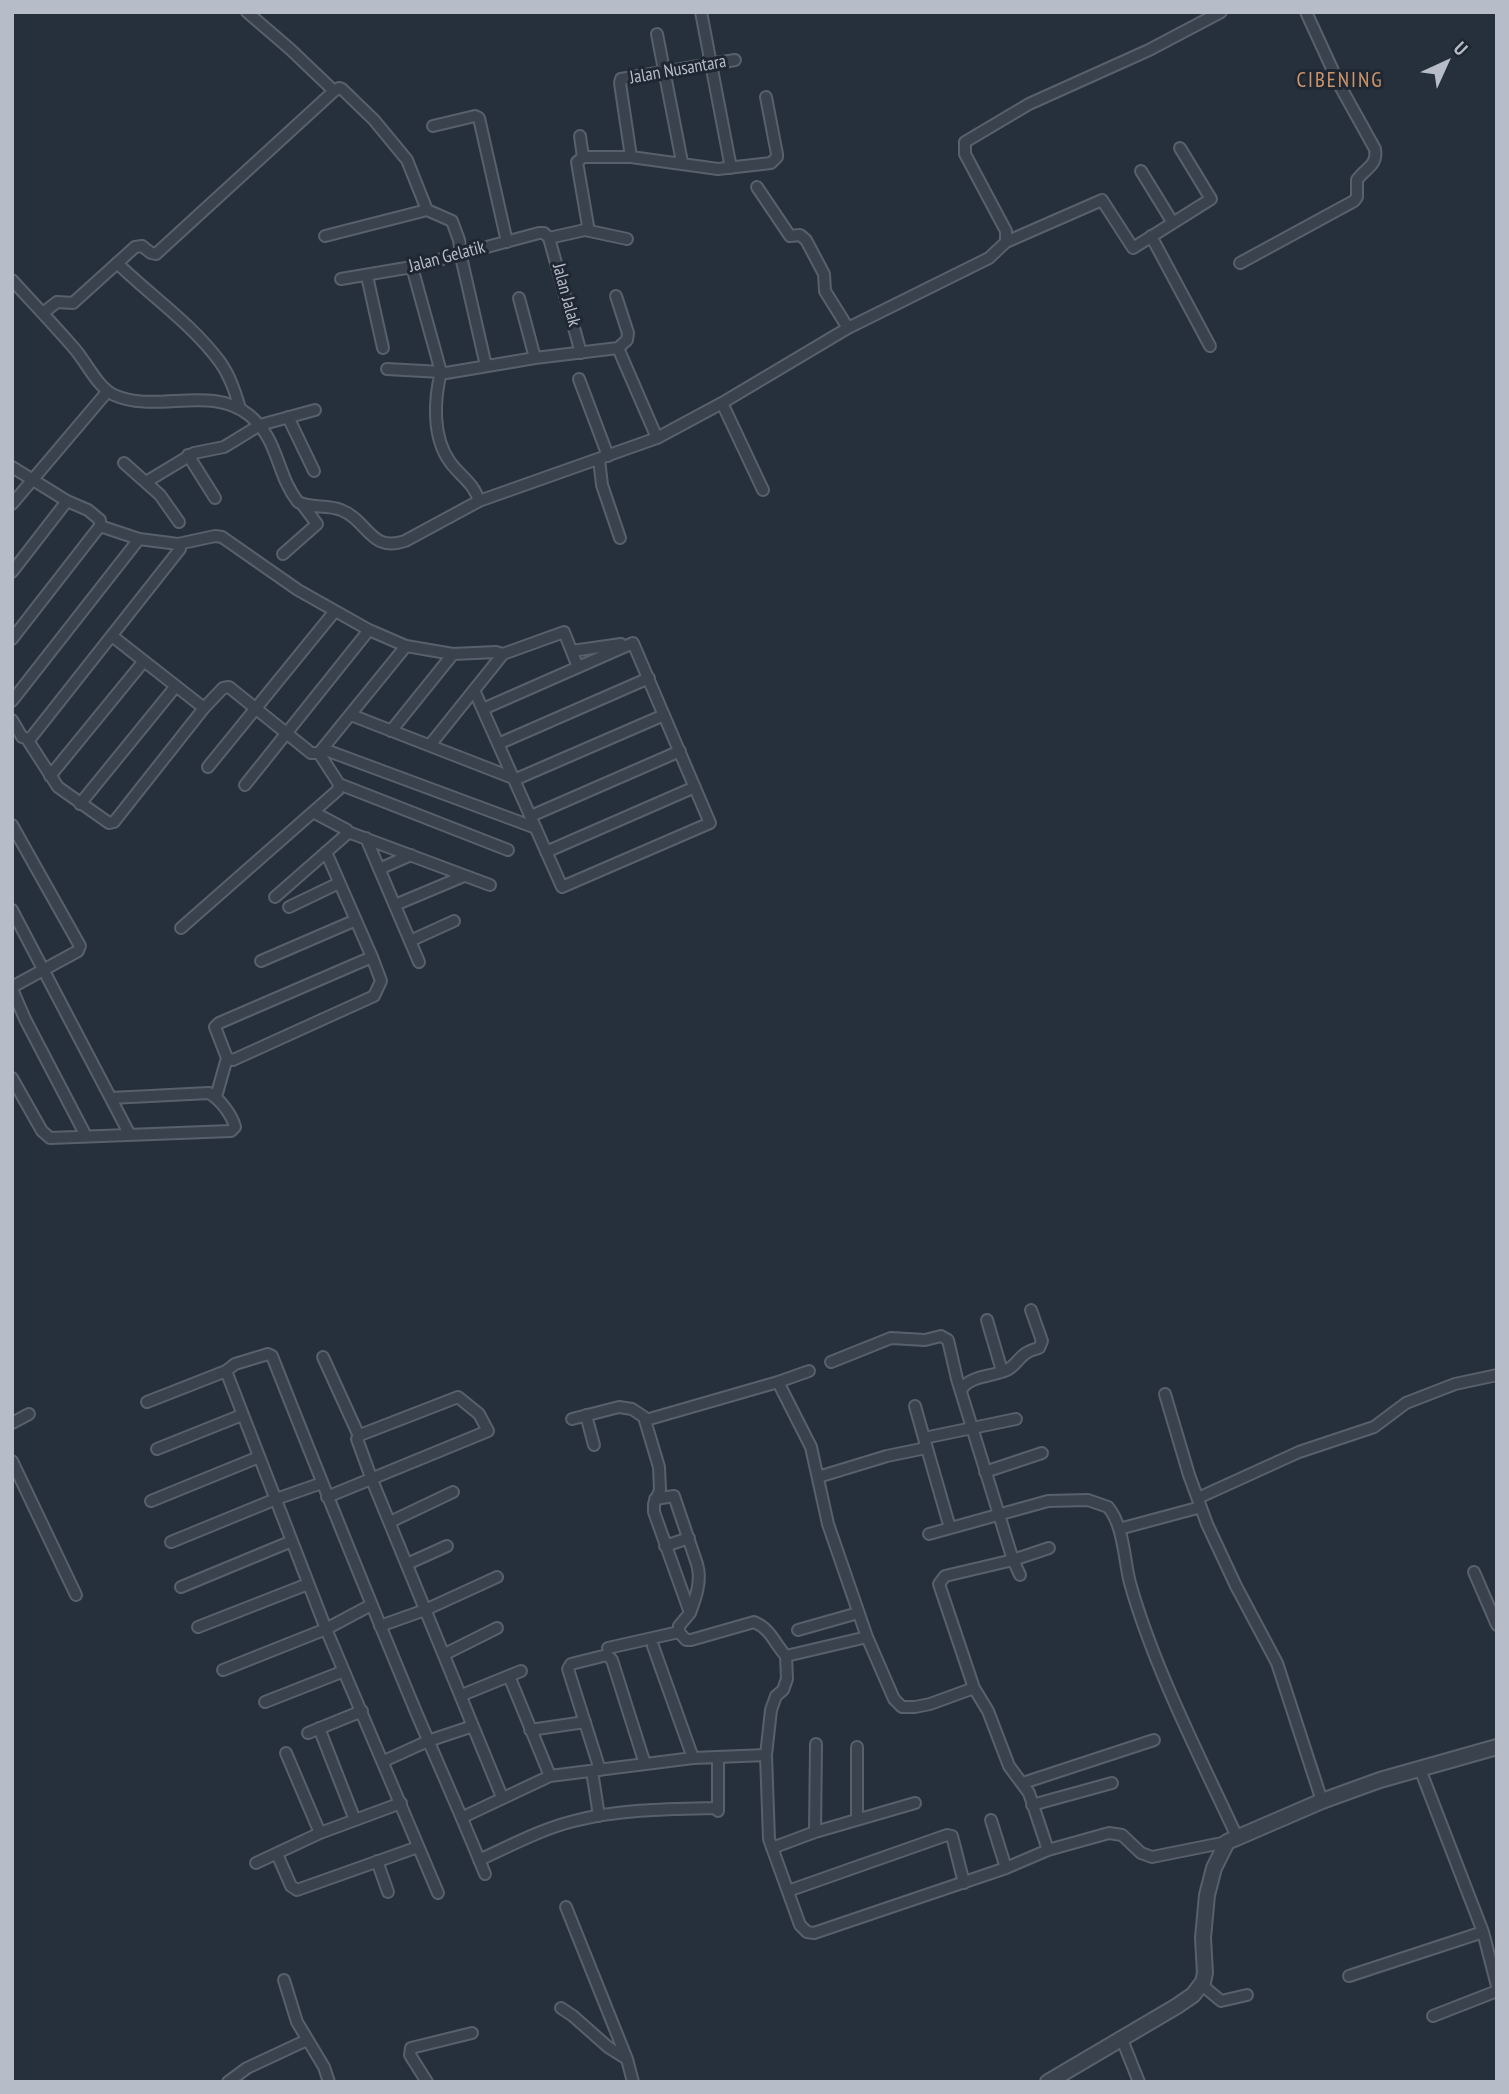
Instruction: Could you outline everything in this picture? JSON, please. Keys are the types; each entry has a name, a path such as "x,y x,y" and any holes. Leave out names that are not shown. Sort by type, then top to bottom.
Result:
{"street":[{"path":"247,12 334,91"},
{"path":"701,12 731,168"},
{"path":"1006,242 1005,226 965,154 965,142 1029,104 1149,50 1222,12"},
{"path":"1240,264 1354,201 1357,197 1357,180 1374,164 1377,157 1340,86 1307,12"},
{"path":"657,34 682,162"},
{"name":"Jalan Nusantara","path":"631,157 621,80 735,60"},
{"path":"43,313 57,302 73,303 138,246 156,254 257,159 340,88 410,164 427,210"},
{"path":"584,230 588,221 577,162 583,157 631,157 718,169 771,163 776,157 766,97"},
{"path":"433,126 478,117 507,242"},
{"path":"580,136 583,157"},
{"path":"302,504 343,510 379,542 388,545 405,541 479,501 657,438 722,403 848,328 989,258 1006,242 1102,200 1133,247 1211,199 1180,148"},
{"path":"1141,171 1173,223"},
{"path":"757,187 788,234 800,235 806,240 824,274 825,291 848,328"},
{"path":"325,236 427,210 454,224 486,366"},
{"path":"549,238 584,230 627,239"},
{"name":"Jalan Gelatik","path":"341,279 412,267 542,232 549,238"},
{"path":"1151,236 1210,346"},
{"name":"Jalan Jalak","path":"549,238 581,353"},
{"path":"117,263 169,308 220,362 232,384 240,408"},
{"path":"412,267 441,372 435,403 440,439 450,462 472,485 479,501"},
{"path":"367,276 383,348"},
{"path":"12,279 75,348 107,392 130,400 215,401 240,408 260,425 269,437 294,496 317,524 283,554"},
{"path":"387,369 446,373 618,348 626,340 628,333 616,296"},
{"path":"519,298 535,358"},
{"path":"618,348 657,438"},
{"path":"579,379 603,457 606,500 620,538"},
{"path":"12,504 107,392"},
{"path":"722,403 763,490"},
{"path":"146,482 188,455 224,447 260,425 315,410"},
{"path":"288,418 314,471"},
{"path":"188,455 215,498"},
{"path":"124,463 160,495 179,523"},
{"path":"12,467 100,520 100,526 12,639"},
{"path":"12,572 67,501"},
{"path":"100,526 139,539 178,544 222,537 298,590 369,630 406,646 453,654 503,654"},
{"path":"12,701 139,539"},
{"path":"27,739 30,739 180,551 178,544"},
{"path":"208,767 335,611"},
{"path":"245,785 369,630"},
{"path":"430,746 503,654 564,632 578,667"},
{"path":"112,636 204,708"},
{"path":"572,651 634,643"},
{"path":"483,709 634,643"},
{"path":"474,690 562,887 710,823 634,643"},
{"path":"322,755 406,646"},
{"path":"391,731 453,654"},
{"path":"50,776 144,661"},
{"path":"498,744 649,678"},
{"path":"80,804 176,686"},
{"path":"12,720 58,787 109,823 114,822 204,708 226,686 311,752 536,828"},
{"path":"351,715 514,779 664,715"},
{"path":"530,816 680,751"},
{"path":"180,928 338,790 336,779 322,755"},
{"path":"336,779 508,850"},
{"path":"546,852 695,787"},
{"path":"313,812 348,832 490,885"},
{"path":"12,825 80,946 78,951 12,988 25,1019 86,1136"},
{"path":"275,897 348,832"},
{"path":"366,838 419,962"},
{"path":"227,1058 233,1060 374,996 381,981 326,852"},
{"path":"379,869 411,855"},
{"path":"395,905 464,876"},
{"path":"289,907 340,883"},
{"path":"12,910 130,1135"},
{"path":"261,961 356,919"},
{"path":"410,941 454,921"},
{"path":"216,1097 227,1058 215,1027 219,1023 372,957"},
{"path":"12,1078 47,1136 53,1138 231,1131 234,1128 234,1122 216,1097 205,1092 111,1098"},
{"path":"12,1102 23,1094"},
{"path":"961,1390 974,1379 1009,1369 1027,1351 1039,1348 1042,1341 1031,1310"},
{"path":"987,1320 1002,1371"},
{"path":"831,1362 891,1338 926,1340 941,1336 948,1340 985,1472 1020,1575"},
{"path":"147,1402 226,1371 236,1364 268,1354 272,1356 371,1605 485,1874"},
{"path":"323,1357 359,1436 357,1439 372,1480 502,1797"},
{"path":"226,1371 326,1629 439,1893"},
{"path":"646,1420 808,1371"},
{"path":"1119,1528 1199,1503 1299,1452 1374,1427 1406,1403 1455,1384 1497,1375"},
{"path":"778,1382 811,1447 828,1524 867,1637 894,1699 902,1707 915,1707 974,1688"},
{"path":"1165,1394 1199,1503 1236,1587 1277,1663 1322,1801"},
{"path":"327,1497 488,1431 479,1414 458,1397 359,1436"},
{"path":"915,1406 950,1528"},
{"path":"572,1419 609,1409 626,1408 636,1411 646,1420 659,1467 660,1490 655,1499 654,1512 690,1613"},
{"path":"12,1423 29,1414"},
{"path":"157,1449 242,1415"},
{"path":"586,1415 594,1445"},
{"path":"818,1477 973,1428 1016,1419"},
{"path":"985,1472 1042,1453"},
{"path":"150,1501 259,1457"},
{"path":"12,1461 22,1477 76,1595"},
{"path":"171,1542 322,1483"},
{"path":"390,1522 453,1492"},
{"path":"655,1499 674,1496 697,1564 698,1583 690,1613 679,1626 679,1632 686,1640 691,1640 754,1622 763,1625 772,1634 786,1656 787,1679 771,1710 766,1755 767,1820 772,1848 800,1925 807,1932 814,1933 964,1883 1048,1850 1108,1833 1122,1835 1141,1853 1152,1857 1232,1840 1322,1801 1497,1747"},
{"path":"929,1534 1048,1501 1088,1500 1108,1507 1119,1528 1128,1576 1152,1643 1232,1840"},
{"path":"664,1546 689,1538"},
{"path":"181,1587 292,1541"},
{"path":"407,1564 447,1546"},
{"path":"1048,1850 1023,1783 1009,1766 988,1711 974,1688 939,1581 948,1575 1013,1560 1049,1548"},
{"path":"675,1572 697,1564"},
{"path":"1474,1572 1497,1625"},
{"path":"380,1626 497,1577"},
{"path":"198,1627 308,1584"},
{"path":"223,1670 326,1629 371,1605"},
{"path":"799,1630 858,1613"},
{"path":"444,1654 497,1628"},
{"path":"608,1648 679,1632"},
{"path":"786,1656 867,1637"},
{"path":"653,1646 693,1758"},
{"path":"599,1816 596,1770 568,1667 571,1664 609,1656 612,1660 645,1764"},
{"path":"265,1702 344,1671"},
{"path":"462,1695 521,1671"},
{"path":"509,1676 550,1776"},
{"path":"355,1820 314,1731 362,1711"},
{"path":"530,1730 585,1722"},
{"path":"384,1761 428,1741 473,1726"},
{"path":"1023,1783 1154,1740"},
{"path":"815,1832 816,1744"},
{"path":"857,1747 857,1819"},
{"path":"286,1753 320,1833"},
{"path":"463,1817 550,1776 693,1758 766,1755"},
{"path":"479,1860 552,1828 599,1816 650,1810 718,1809 718,1757"},
{"path":"1420,1769 1483,1932 1497,1986"},
{"path":"1032,1805 1112,1783"},
{"path":"257,1863 320,1833 401,1803"},
{"path":"772,1848 815,1832 915,1803"},
{"path":"991,1821 1006,1868"},
{"path":"788,1891 947,1835 952,1836 964,1883"},
{"path":"1048,2082 1177,2006 1202,1985 1205,1972 1203,1938 1207,1895 1214,1868 1232,1840"},
{"path":"277,1854 291,1886 297,1890 418,1847"},
{"path":"377,1861 388,1892"},
{"path":"566,1907 627,2059 633,2082"},
{"path":"1349,1976 1483,1932"},
{"path":"284,1980 297,2022 324,2067 329,2082"},
{"path":"1202,1985 1221,2001 1247,1995"},
{"path":"1433,2017 1497,1992"},
{"path":"561,2008 573,2015 608,2047 627,2059"},
{"path":"426,2082 410,2055 411,2048 472,2033"},
{"path":"1121,2037 1139,2082"},
{"path":"228,2082 247,2068 307,2040"}],"district":[{"name":"CIBENING","path":"1340,81"}]}
